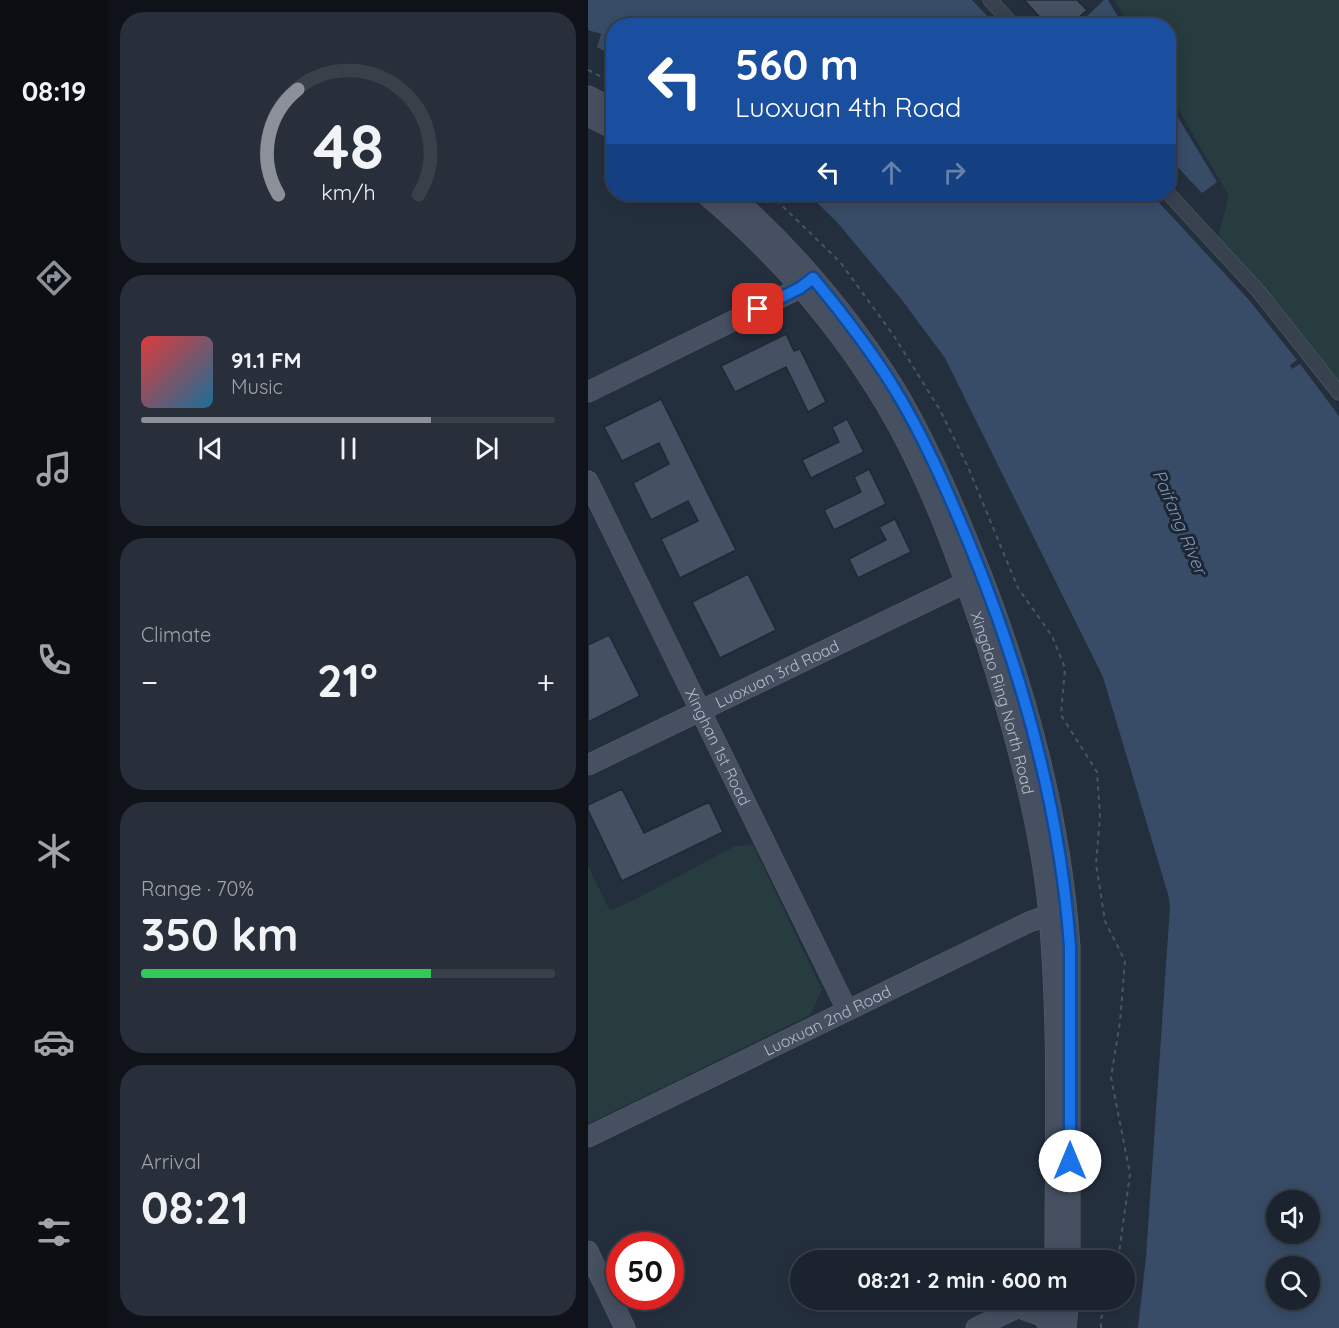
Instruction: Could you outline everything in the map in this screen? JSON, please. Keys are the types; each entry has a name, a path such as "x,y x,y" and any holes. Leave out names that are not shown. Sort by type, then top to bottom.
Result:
{"main road":[{"path":"588,96 606,105"},
{"path":"588,116 606,125"},
{"name":"Xingdao Ring North Road","path":"713,201 843,315 894,389 945,485 974,554 1015,664 1034,731 1053,815 1058,915 1052,974 1055,1250"},
{"name":"Xingdao Ring North Road","path":"738,201 766,227 807,283 863,368 899,428 967,582 1008,712 1037,842 1058,915 1070,947 1070,1250"},
{"path":"588,392 807,283"},
{"name":"Xinghan 1st Road","path":"588,481 847,1010"},
{"name":"Luoxuan 3rd Road","path":"588,765 967,582"},
{"name":"Luoxuan 2nd Road","path":"588,1137 1029,922 1058,915"},
{"path":"1002,936 1022,935 1041,944 1046,950 1052,974"},
{"path":"588,1251 625,1328"},
{"path":"976,1328 1014,1310"},
{"path":"1034,1310 1051,1328"},
{"path":"1051,1328 1052,1310"},
{"path":"1066,1328 1068,1310"}],"street":[{"path":"990,0 1007,18"},
{"path":"1175,201 1259,292 1339,393"}],"path":[{"path":"588,70 606,78"},
{"path":"1101,1328 1104,1310"}],"green space":[{"path":"1114,0 1339,0 1339,387 1217,240 1229,196 1176,105 1176,18 1125,18"},
{"path":"753,845 822,990 810,1015 588,1124 588,866 610,911 735,846"}],"water":[{"path":"588,0 972,0 989,18 606,18 606,52 597,47 601,34 588,30"},
{"path":"1104,0 1108,0 1119,18 1085,18"},
{"path":"1176,114 1217,182 1202,193 1176,165"},
{"name":"Paifang River","path":"815,201 1157,201 1249,300 1297,360 1290,365 1292,369 1300,364 1339,416 1339,1328 1138,1328 1146,1257 1170,907 1168,894 1103,677 945,358 902,300 837,222"}],"building":[{"path":"1024,0 1077,0 1087,10 1078,18 1041,18"},
{"path":"786,334 794,351 800,349 826,402 808,412 786,367 735,392 721,366"},
{"path":"661,399 736,550 680,578 661,539 698,521 688,501 651,520 633,483 669,464 659,443 622,461 604,427"},
{"path":"847,419 864,452 811,478 802,460 839,442 832,427"},
{"path":"869,469 886,504 834,530 824,510 861,492 854,477"},
{"path":"895,519 911,552 858,578 849,559 886,540 879,527"},
{"path":"748,574 776,630 720,658 692,602"},
{"path":"609,635 640,696 588,722 588,645"},
{"path":"622,789 644,833 709,802 723,832 622,881 588,810 588,805"}],"route":[{"path":"758,309 800,288 813,278 837,307 875,359 914,423 945,485 1000,620 1026,700 1044,774 1053,815 1068,914 1070,1161"}]}
